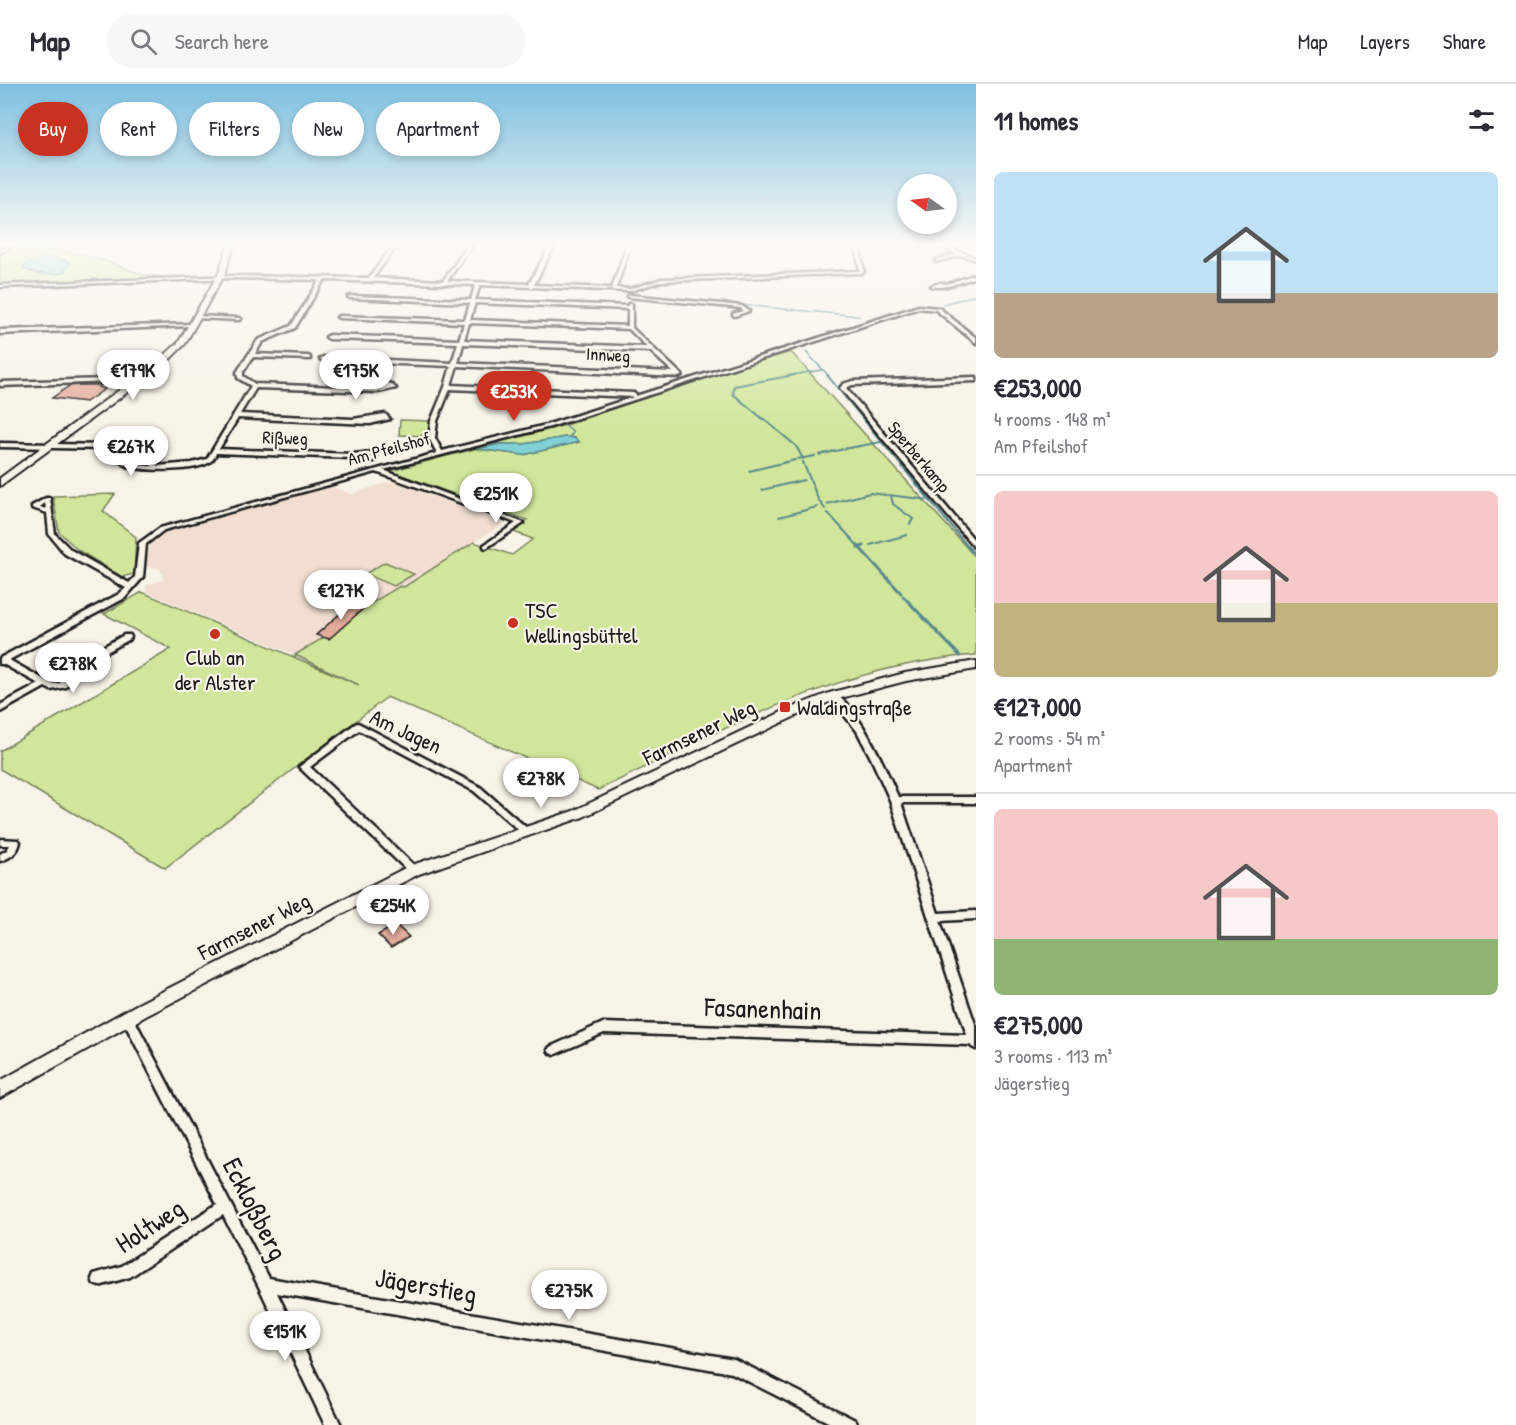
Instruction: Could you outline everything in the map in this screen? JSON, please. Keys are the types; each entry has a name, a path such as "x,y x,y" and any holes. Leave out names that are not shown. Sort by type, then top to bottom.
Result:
{"street":[{"path":"0,483 140,379 181,345 203,307"},
{"path":"305,307 291,329 260,341 240,372 240,377 254,386 369,390"},
{"path":"440,453 432,438 433,429 456,363 472,307"},
{"path":"593,307 630,308 630,328"},
{"path":"735,315 747,311 739,307"},
{"name":"Am Pfeilshof","path":"1,661 122,596 139,577 143,543 162,529 548,426 919,307 937,309 976,341"},
{"path":"339,317 630,328 676,374 687,380"},
{"path":"0,332 239,319"},
{"path":"329,337 651,349"},
{"path":"252,355 308,358"},
{"name":"Innweg","path":"323,359 676,374"},
{"path":"0,384 140,379"},
{"name":"Sperberkamp","path":"976,379 845,385 843,388 976,546"},
{"path":"0,445 110,447 126,462 154,466 194,467 209,460 254,386"},
{"path":"448,387 639,396"},
{"path":"236,416 356,420"},
{"path":"120,454 135,450 155,451 160,457 154,466"},
{"name":"Rißweg","path":"214,451 354,456"},
{"path":"377,470 521,523 486,546"},
{"path":"50,512 52,534 68,552 130,586"},
{"path":"0,709 45,683 51,687 63,685 66,679 60,675 127,637"},
{"name":"Am Pfeilshof","path":"1,661 45,683"},
{"name":"Farmsener Weg","path":"0,1090 128,1018 414,870 594,807 793,712 833,696 905,677 976,665"},
{"path":"833,696 848,712 879,762 895,800 975,1042"},
{"name":"Am Jagen","path":"414,870 304,767 358,726 477,789 525,831"},
{"path":"895,800 976,800"},
{"path":"0,842 10,840 15,842 15,847 13,851 0,858"},
{"path":"934,917 976,915"},
{"name":"Eckloßberg","path":"128,1018 265,1284 333,1425"},
{"name":"Fasanenhain","path":"554,1050 603,1028 975,1042"},
{"name":"Holtweg","path":"99,1279 125,1272 225,1206"},
{"name":"Jägerstieg","path":"265,1284 734,1366 850,1425"}],"shaded area":[{"path":"388,482 395,482 504,523 404,587 400,586 295,655 146,592 147,585 163,580 163,574 158,568 146,567 150,543 163,533 329,486 352,494"}],"green space":[{"path":"791,352 976,558 976,655 925,661 875,672 827,687 735,724 598,790 387,697 165,868 0,769 0,751 171,649 104,614 142,592 359,685 295,655 323,638 352,603 365,607 400,586 404,587 474,542 512,555 533,539 511,531 527,520 390,471 566,425 695,380","holes":["566,437 574,438 579,442 523,455 478,449 500,444 524,444"]},
{"path":"400,420 431,421 429,436 399,435"},
{"path":"115,494 103,511 136,537 134,574 122,577 78,550 59,532 53,496"},
{"path":"385,562 414,574 394,586 365,574"}],"water":[{"path":"566,437 574,438 579,442 523,455 477,449 500,444 524,444"}],"building":[{"path":"101,385 99,387 105,389 86,402 52,398 69,386"},
{"path":"352,603 365,607 329,639 316,635"},
{"path":"396,925 409,937 391,948 378,935"}],"waterway":[{"path":"759,307 859,316"},
{"path":"806,352 829,376"},
{"path":"786,376 822,370"},
{"path":"763,419 733,394 734,386 795,375"},
{"path":"827,375 929,500"},
{"path":"764,419 796,446 803,458"},
{"path":"565,425 573,432 570,437"},
{"path":"849,448 881,442"},
{"path":"819,455 848,448"},
{"path":"803,458 815,456"},
{"path":"798,459 803,458"},
{"path":"749,471 795,460"},
{"path":"803,462 818,499 825,509"},
{"path":"762,490 804,480"},
{"path":"827,504 870,493 886,495"},
{"path":"888,495 929,500"},
{"path":"891,496 893,504 913,519 910,524"},
{"path":"929,500 968,547"},
{"path":"779,517 817,507"},
{"path":"828,513 859,547"},
{"path":"870,545 907,535"},
{"path":"859,548 864,546 860,547"},
{"path":"967,546 976,557"},
{"path":"859,548 901,593"},
{"path":"903,596 960,656"}],"place":[{"name":"TSC Wellingsbüttel","path":"513,623"},
{"name":"Club an der Alster","path":"215,634"},
{"name":"Waldingstraße","path":"785,707"}]}
